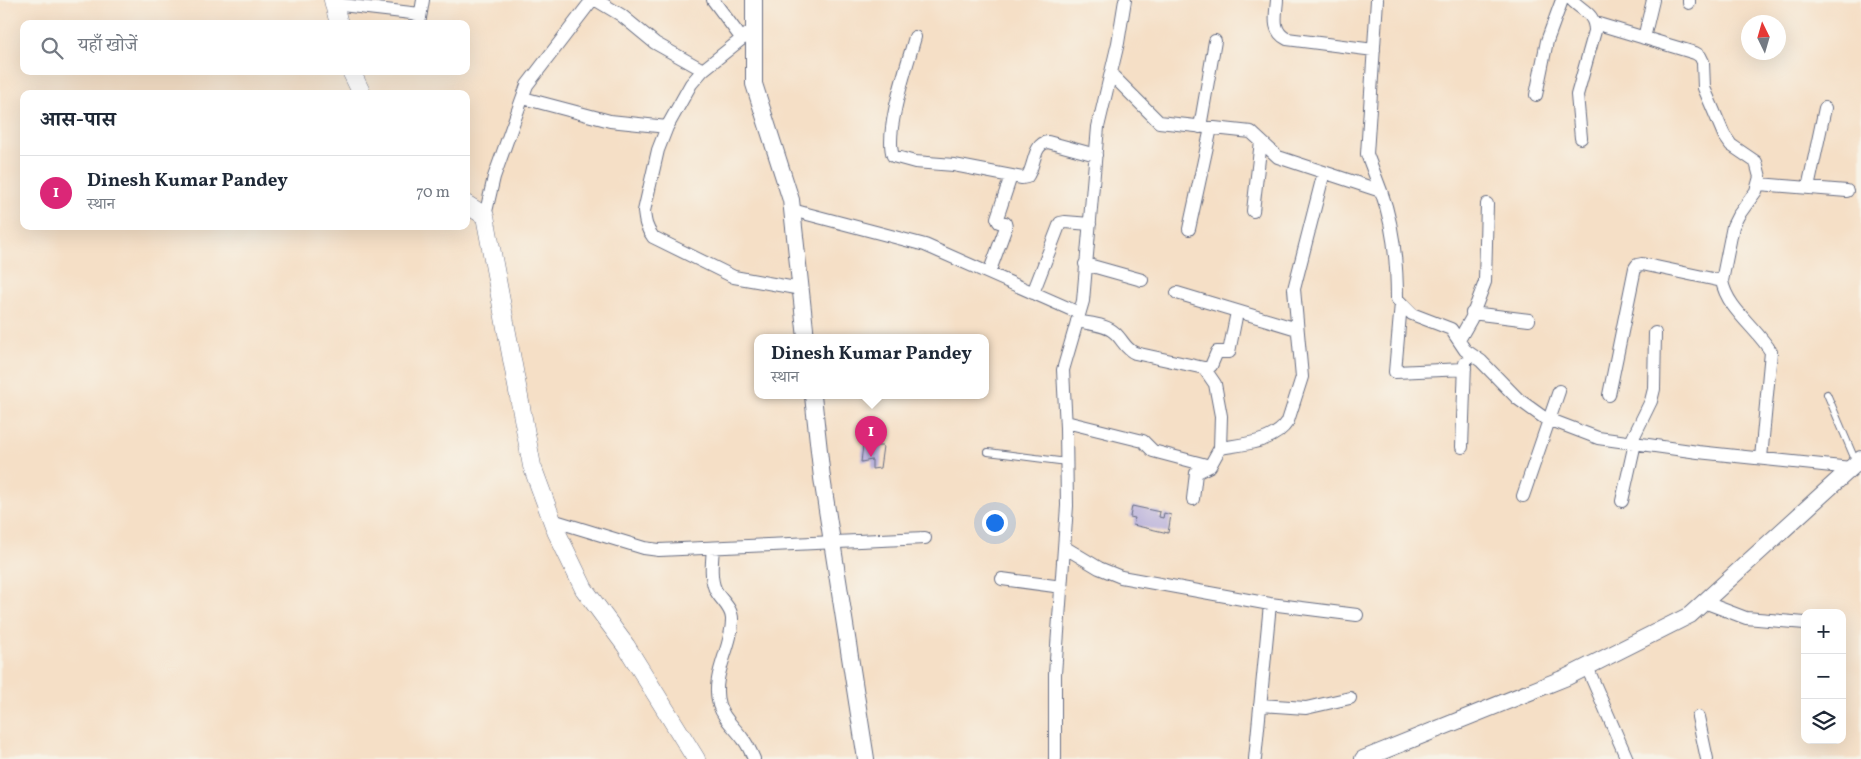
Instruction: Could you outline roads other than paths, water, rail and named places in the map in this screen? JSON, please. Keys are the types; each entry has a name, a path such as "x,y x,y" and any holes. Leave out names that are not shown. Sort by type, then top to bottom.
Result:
{"main road":[{"path":"333,2 337,20"},
{"path":"353,75 360,90"},
{"path":"470,207 485,216 532,466 552,520 584,589 626,646 696,759"}],"street":[{"path":"333,2 420,19 423,0"},
{"path":"485,216 494,177 527,85 592,0"},
{"path":"596,0 621,15 655,43 703,70"},
{"path":"713,0 748,34"},
{"path":"754,0 748,34 754,84 791,200 806,334"},
{"path":"1055,759 1055,674 1067,506 1063,370 1083,301 1098,127 1118,43 1125,0"},
{"path":"1277,0 1276,28 1278,33 1287,39 1374,50"},
{"path":"1377,0 1366,154 1390,216 1397,266 1398,299 1412,314 1451,329 1462,345 1518,398 1543,417 1598,438 1761,458 1856,463"},
{"path":"1536,94 1547,41 1562,0"},
{"path":"1572,0 1591,16 1595,23 1578,95 1582,138"},
{"path":"1644,38 1653,0"},
{"path":"1595,23 1700,56 1703,62 1704,88 1724,135 1732,145 1756,162 1760,177 1759,184 1734,226 1722,280 1725,289 1742,318 1771,352 1761,458"},
{"path":"748,34 703,70 691,84 667,127 658,150 644,211 647,230 653,236 734,277 801,289"},
{"path":"915,36 893,121 891,151 893,156 916,162 954,165 1022,178 1027,177 1030,173 1039,146 1043,142 1096,155"},
{"path":"1189,229 1205,127 1215,41"},
{"path":"1111,74 1159,122 1251,132 1278,157 1381,191"},
{"path":"523,98 610,121 667,127"},
{"path":"1808,188 1825,108"},
{"path":"1253,211 1261,141"},
{"path":"1220,448 1267,439 1285,426 1302,382 1294,289 1324,172"},
{"path":"989,273 1006,227 1005,223 999,222 997,218 1011,176"},
{"path":"1759,184 1847,192"},
{"path":"1462,448 1465,369 1462,345 1485,277 1486,204"},
{"path":"792,210 925,245 1033,293 1078,317 1106,327 1130,351 1135,353 1204,368 1211,366 1217,352 1229,352 1237,312"},
{"path":"1033,293 1060,223 1090,224"},
{"path":"1085,264 1142,280"},
{"path":"1609,395 1637,265 1642,264 1722,280"},
{"path":"1177,293 1297,329"},
{"path":"1401,303 1395,372 1465,369"},
{"path":"1472,313 1529,320"},
{"path":"1622,500 1633,442 1651,401 1654,389 1655,333"},
{"path":"1193,499 1196,473 1210,466 1220,448 1221,416 1215,384 1204,368"},
{"path":"1523,496 1559,391"},
{"path":"813,399 822,478 866,759"},
{"path":"1066,422 1143,442 1153,450 1210,466"},
{"path":"1363,759 1567,677 1690,616 1856,463"},
{"path":"552,520 651,549 925,538"},
{"path":"1064,547 1099,568 1121,577 1270,604 1357,615"},
{"path":"713,548 713,582 715,590 727,606 732,618 718,680 718,703 722,713 744,740 754,759"},
{"path":"1002,579 1062,587"},
{"path":"1704,602 1746,618 1801,623"},
{"path":"1256,759 1270,604"},
{"path":"1587,667 1627,759"},
{"path":"1260,705 1306,708 1350,698"},
{"path":"1698,717 1707,759"}],"lane":[{"path":"1828,394 1856,463"},
{"path":"988,452 1067,462"}],"place":[{"name":"Dinesh Kumar Pandey","path":"871,457"}]}
